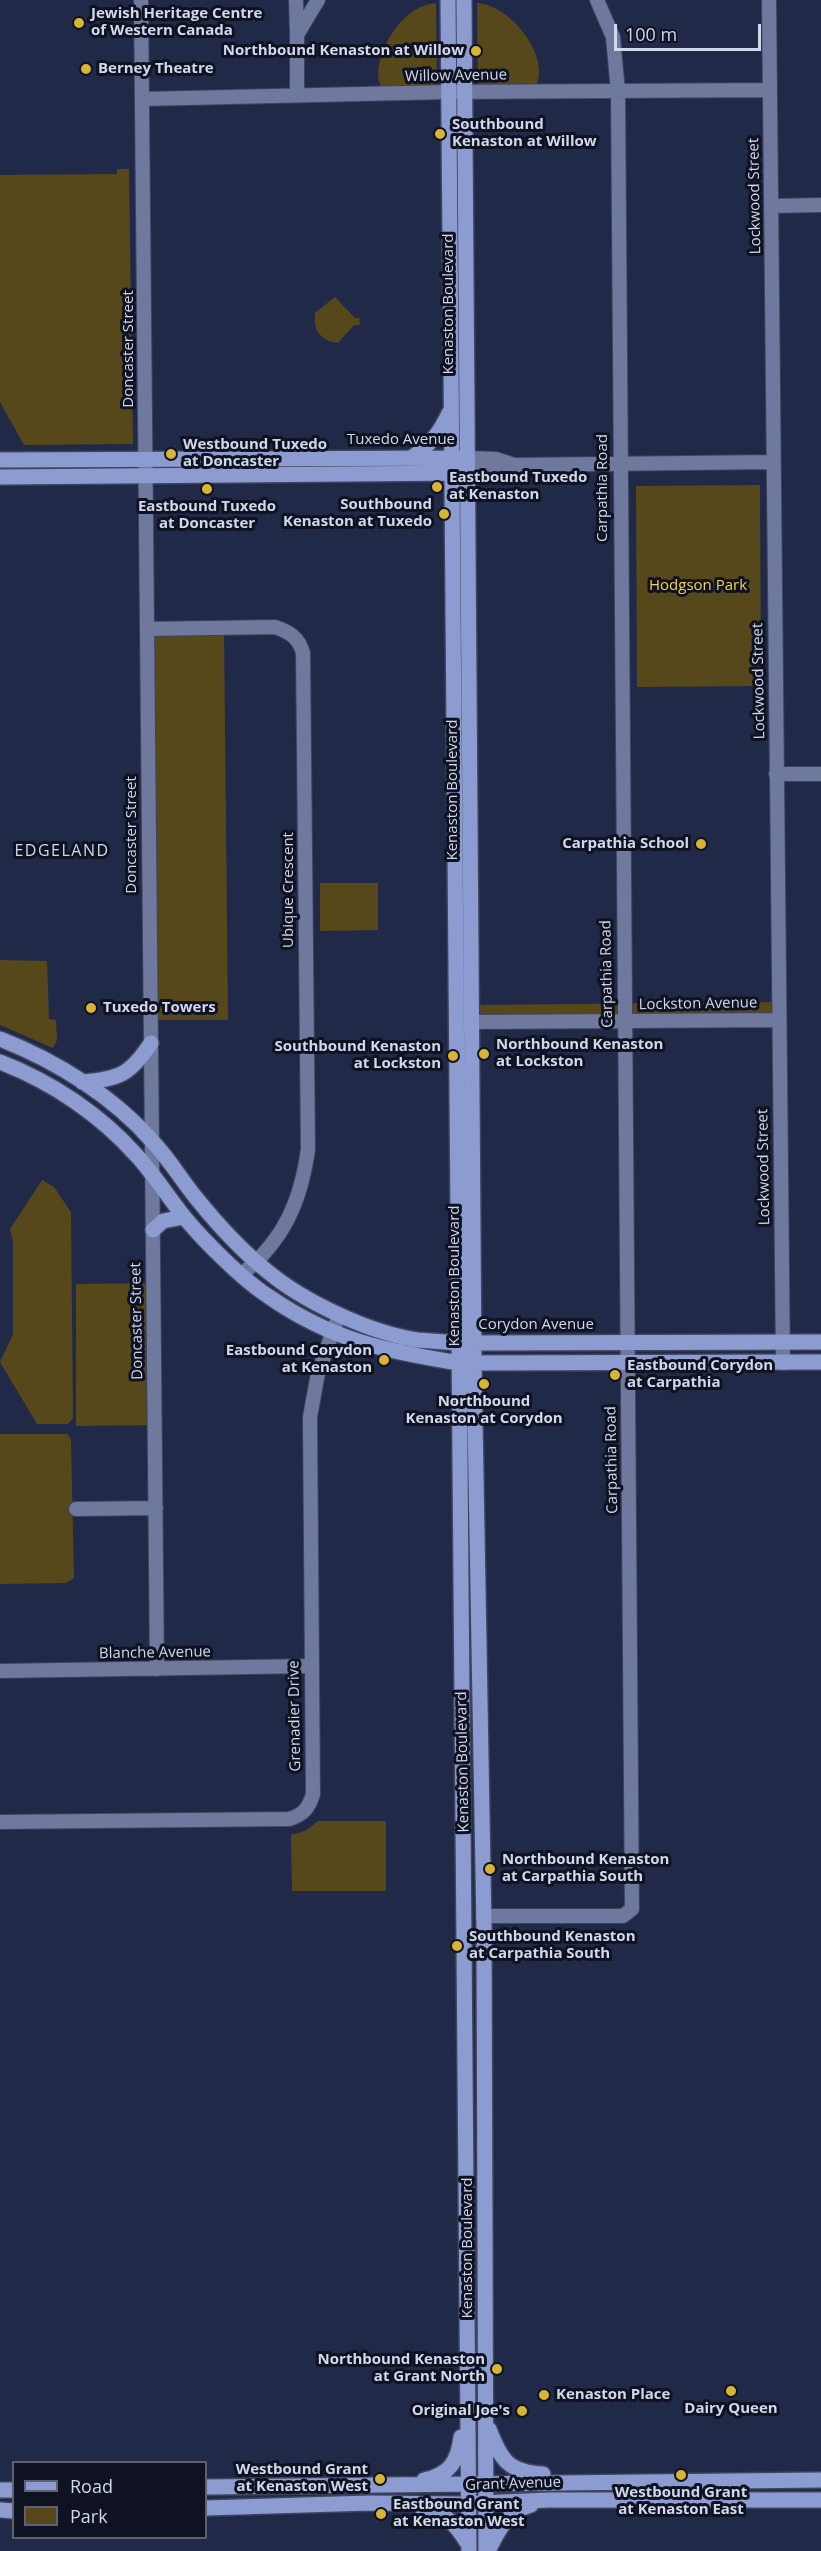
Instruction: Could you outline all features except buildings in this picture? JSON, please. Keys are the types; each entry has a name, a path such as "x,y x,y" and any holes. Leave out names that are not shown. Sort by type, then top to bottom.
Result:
{"main road":[{"name":"Kenaston Boulevard","path":"448,0 451,407 466,1343 469,2548"},
{"name":"Kenaston Boulevard","path":"464,0 473,1022 466,1343"},
{"path":"411,458 424,450 434,439 444,425 451,407"},
{"name":"Tuxedo Avenue","path":"3,460 452,457 468,465"},
{"name":"Tuxedo Avenue","path":"3,477 452,473 468,465"},
{"name":"Corydon Avenue","path":"0,1039 31,1051 82,1082 127,1117 152,1140 224,1230 257,1262 307,1298 339,1315 417,1340 466,1343 821,1341"},
{"path":"82,1082 115,1078 126,1073 139,1062 151,1043"},
{"path":"0,1062 22,1070 86,1109 137,1156 184,1217 242,1274 266,1295 332,1333 418,1357 466,1363 821,1362"},
{"path":"113,1132 127,1117"},
{"path":"174,1203 190,1190"},
{"path":"153,1230 163,1221 184,1217"},
{"name":"Kenaston Boulevard","path":"466,1363 483,1916 487,2551"},
{"path":"409,2484 438,2477 457,2459 468,2383"},
{"path":"486,2421 501,2455 517,2470 602,2483"},
{"name":"Grant Avenue","path":"207,2487 821,2480"},
{"path":"487,2551 501,2526 518,2509 548,2500"},
{"name":"Grant Avenue","path":"207,2508 370,2503 468,2504 548,2500 821,2500"},
{"path":"370,2503 401,2511 442,2513 457,2526 469,2548"}],"street":[{"name":"Doncaster Street","path":"141,0 157,1669"},
{"path":"296,0 297,95"},
{"path":"297,34 318,0"},
{"name":"Carpathia Road","path":"483,1916 623,1916 632,1910 618,92 613,38 597,0"},
{"name":"Lockwood Street","path":"769,0 783,1363"},
{"name":"Willow Avenue","path":"143,99 448,92 770,90"},
{"path":"772,206 821,205"},
{"path":"3,460 3,477"},
{"name":"Tuxedo Avenue","path":"468,465 496,470 514,465 773,462"},
{"name":"Ubique Crescent","path":"147,629 275,627 295,637 301,644 303,653 308,1149 298,1198 285,1226 266,1254 242,1274"},
{"path":"777,774 821,774"},
{"name":"Lockston Avenue","path":"473,1022 779,1020"},
{"name":"Grenadier Drive","path":"0,1822 289,1819 300,1816 310,1806 313,1794 310,1666 310,1417 318,1373 339,1315"},
{"path":"76,1509 156,1508"},
{"name":"Blanche Avenue","path":"0,1671 310,1666"}],"green space":[{"path":"436,3 437,87 382,87 378,74 379,65 391,34 415,10"},
{"path":"477,3 502,12 524,34 533,47 538,61 539,74 536,87 478,89"},
{"path":"117,169 129,169 133,444 24,445 0,402 0,175 117,174"},
{"path":"335,297 355,318 359,318 360,325 354,325 338,343 327,340 319,334 315,325 315,313"},
{"name":"Hodgson Park","path":"760,485 761,686 637,687 636,486"},
{"path":"224,632 228,1020 156,1020 153,633"},
{"path":"320,883 378,883 378,930 320,931"},
{"path":"0,960 47,961 49,1019 56,1020 57,1040 53,1048 0,1025"},
{"path":"779,1002 779,1020 473,1022 473,1005"},
{"path":"42,1180 54,1187 71,1212 73,1418 68,1424 37,1424 0,1362 13,1334 13,1241 10,1229"},
{"path":"154,1283 155,1425 76,1426 76,1284"},
{"path":"0,1434 68,1434 71,1440 74,1578 66,1583 0,1584"},
{"path":"318,1821 386,1821 386,1891 292,1891 291,1835 305,1831"}],"place":[{"name":"Jewish Heritage Centre of Western Canada","path":"79,23"},
{"name":"Northbound Kenaston at Willow","path":"476,51"},
{"name":"Berney Theatre","path":"86,69"},
{"name":"Southbound Kenaston at Willow","path":"440,134"},
{"name":"Westbound Tuxedo at Doncaster","path":"171,454"},
{"name":"Eastbound Tuxedo at Kenaston","path":"437,487"},
{"name":"Eastbound Tuxedo at Doncaster","path":"207,489"},
{"name":"Southbound Kenaston at Tuxedo","path":"444,514"},
{"name":"Carpathia School","path":"701,844"},
{"name":"Tuxedo Towers","path":"91,1008"},
{"name":"Northbound Kenaston at Lockston","path":"484,1054"},
{"name":"Southbound Kenaston at Lockston","path":"453,1056"},
{"name":"Eastbound Corydon at Kenaston","path":"384,1360"},
{"name":"Eastbound Corydon at Carpathia","path":"615,1375"},
{"name":"Northbound Kenaston at Corydon","path":"484,1384"},
{"name":"Northbound Kenaston at Carpathia South","path":"490,1869"},
{"name":"Southbound Kenaston at Carpathia South","path":"457,1946"},
{"name":"Northbound Kenaston at Grant North","path":"497,2369"},
{"name":"Dairy Queen","path":"731,2391"},
{"name":"Kenaston Place","path":"544,2395"},
{"name":"Original Joe's","path":"522,2411"},
{"name":"Westbound Grant at Kenaston East","path":"681,2475"},
{"name":"Westbound Grant at Kenaston West","path":"380,2479"},
{"name":"Eastbound Grant at Kenaston West","path":"381,2514"}],"district":[{"name":"EDGELAND","path":"62,851"}]}
